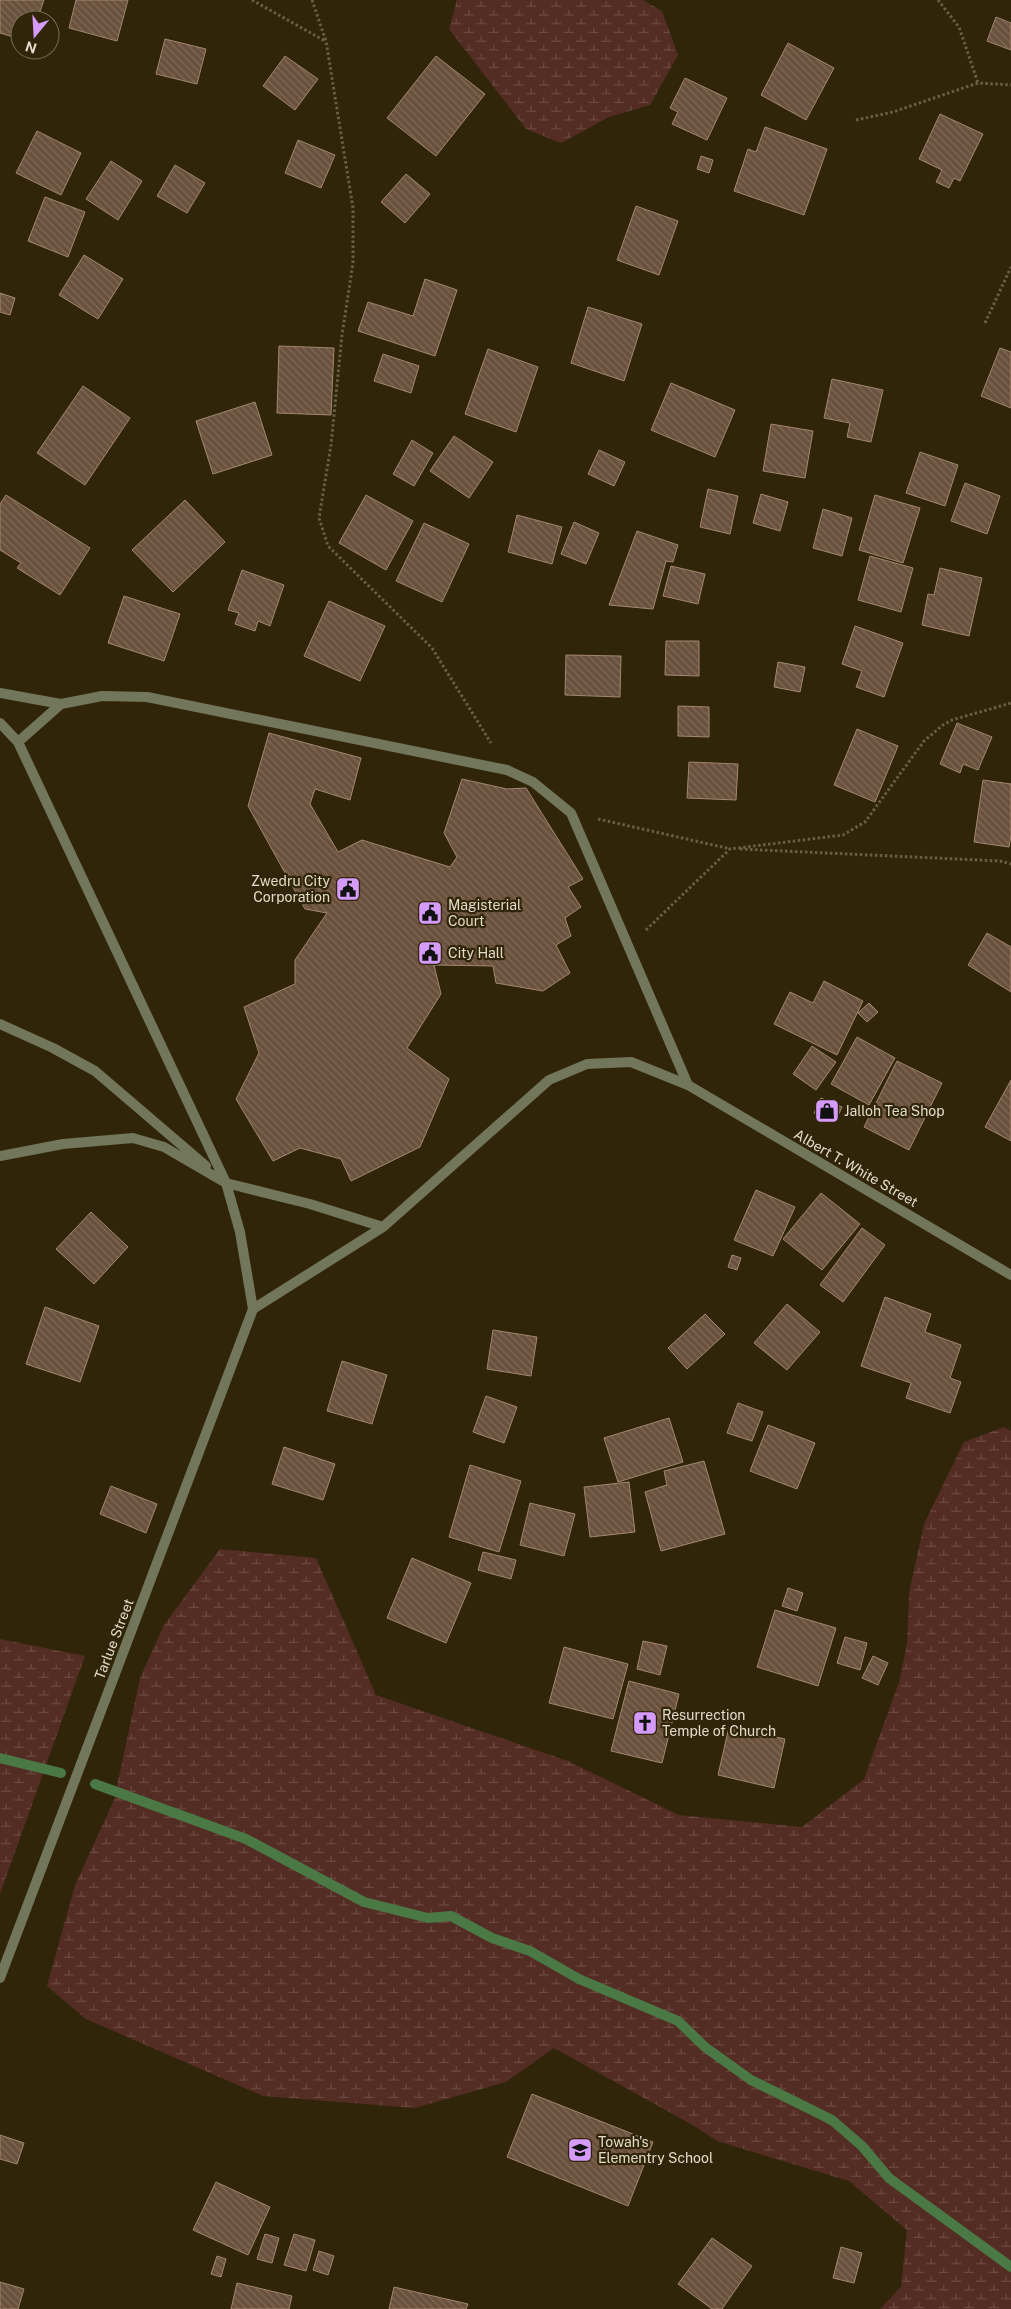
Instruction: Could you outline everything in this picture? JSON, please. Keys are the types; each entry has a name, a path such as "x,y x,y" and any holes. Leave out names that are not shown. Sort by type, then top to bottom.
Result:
{"street":[{"path":"0,693 61,704 102,696 147,697 507,770 533,782 571,813 688,1085"},
{"path":"18,742 61,704"},
{"path":"0,723 18,742 226,1183 240,1232 253,1309"},
{"path":"0,1024 53,1048 95,1071 226,1183"},
{"name":"Albert T. White Street","path":"253,1309 383,1227 549,1080 573,1068 587,1064 631,1062 688,1085 1011,1274"},
{"path":"0,1156 62,1144 133,1138 164,1147 226,1183 310,1204 383,1227"},
{"name":"Tarlue Street","path":"0,1978 253,1309"}],"path":[{"path":"252,0 326,41"},
{"path":"312,0 326,41 353,208 353,263 342,334 331,444 319,518 328,546 432,648 507,770"},
{"path":"938,0 959,26 978,83"},
{"path":"856,120 893,112 978,83 1011,85"},
{"path":"985,323 1011,267"},
{"path":"629,946 730,849 843,835 866,822 924,741 943,725 952,720 1011,703"},
{"path":"571,813 730,849 1000,861 1011,864"}],"green space":[{"path":"457,0 643,0 662,11 678,55 650,105 609,117 561,143 526,129 449,29"},
{"path":"1004,1427 1011,1431 1011,2309 880,2309 901,2287 907,2230 849,2181 717,2141 696,2127 554,2048 506,2082 415,2108 263,2096 86,2019 47,1986 75,1885 114,1800 140,1678 164,1625 220,1549 316,1558 376,1695 568,1761 679,1815 802,1827 864,1779 899,1682 907,1645 909,1593 924,1524 964,1442"},
{"path":"0,1639 85,1656 0,1894"}],"building":[{"path":"0,0 44,0 40,10 10,10 10,36 0,33"},
{"path":"76,0 128,0 117,41 69,28"},
{"path":"996,17 1011,23 1011,50 987,41"},
{"path":"165,39 206,49 197,84 156,74"},
{"path":"788,43 834,68 806,120 761,95"},
{"path":"285,56 318,79 295,110 263,86"},
{"path":"436,56 485,94 436,156 387,118"},
{"path":"685,78 727,98 707,140 672,124 678,112 670,108"},
{"path":"940,114 983,134 960,181 954,178 949,188 936,182 942,170 919,159"},
{"path":"765,127 827,149 804,215 734,191 748,149 756,152"},
{"path":"37,131 81,153 61,195 16,173"},
{"path":"298,140 335,155 321,188 285,173"},
{"path":"701,156 713,160 709,173 697,169"},
{"path":"111,161 142,181 118,220 86,199"},
{"path":"175,165 205,183 187,213 157,196"},
{"path":"406,174 430,194 405,223 381,202"},
{"path":"45,197 85,212 68,257 28,241"},
{"path":"636,206 678,221 659,275 617,260"},
{"path":"84,255 123,279 98,319 59,295"},
{"path":"425,279 457,290 435,356 358,331 368,302 413,316"},
{"path":"0,293 15,298 10,315 0,312"},
{"path":"588,307 642,324 624,381 571,363"},
{"path":"279,346 334,348 331,415 277,413"},
{"path":"1000,348 1011,352 1011,408 981,396"},
{"path":"488,349 538,367 516,432 465,414"},
{"path":"383,354 419,366 411,393 374,381"},
{"path":"832,379 883,390 871,442 847,437 850,423 824,418"},
{"path":"671,383 735,410 715,457 651,430"},
{"path":"83,386 130,418 85,485 37,453"},
{"path":"255,402 272,455 213,474 196,421"},
{"path":"771,424 813,431 805,478 763,471"},
{"path":"454,436 493,462 469,498 430,471"},
{"path":"412,440 433,453 414,486 393,474"},
{"path":"599,450 625,462 614,486 588,474"},
{"path":"920,452 958,465 945,506 906,493"},
{"path":"965,483 1000,496 987,534 951,521"},
{"path":"708,489 738,496 730,534 700,527"},
{"path":"761,494 788,502 780,531 753,523"},
{"path":"6,495 90,548 60,595 17,568 21,563 0,550 0,504"},
{"path":"366,495 413,521 386,570 339,543"},
{"path":"875,495 920,508 903,563 859,550"},
{"path":"185,500 225,542 173,592 132,550"},
{"path":"823,509 852,518 842,556 813,548"},
{"path":"517,515 562,527 552,564 508,552"},
{"path":"574,522 599,533 586,564 561,554"},
{"path":"424,523 469,544 442,602 396,581"},
{"path":"637,531 678,545 673,562 666,561 653,609 609,605"},
{"path":"870,556 913,568 901,612 858,600"},
{"path":"671,566 705,574 698,604 663,596"},
{"path":"940,568 982,578 969,636 922,625 928,594 934,595"},
{"path":"242,570 284,585 270,626 258,621 255,631 235,624 239,613 228,610"},
{"path":"124,596 180,614 164,661 108,643"},
{"path":"329,601 385,626 360,681 304,656"},
{"path":"855,626 903,643 884,697 856,687 862,671 842,664"},
{"path":"666,641 699,641 699,676 665,675"},
{"path":"566,655 621,656 620,697 565,695"},
{"path":"778,662 805,667 800,692 774,687"},
{"path":"678,706 709,707 709,737 678,736"},
{"path":"957,723 992,737 978,770 963,764 960,773 940,764"},
{"path":"857,729 898,746 875,802 834,785"},
{"name":"City Hall","path":"269,733 361,758 350,800 315,789 310,804 338,852 362,840 450,867 457,857 444,833 462,779 507,789 526,788 583,879 568,887 581,907 565,918 571,936 556,945 570,973 543,991 496,983 493,966 434,965 441,994 407,1048 449,1079 420,1147 351,1181 341,1159 300,1148 273,1161 236,1099 259,1053 244,1007 295,984 295,960 327,913 305,909 248,806"},
{"path":"689,762 738,764 736,800 687,798"},
{"path":"983,780 1011,784 1011,836 1009,847 974,842"},
{"path":"987,933 1011,947 1011,992 968,965"},
{"path":"824,981 863,1001 837,1055 774,1024 790,992 813,1003"},
{"path":"869,1003 878,1012 867,1022 858,1013"},
{"path":"857,1037 895,1058 869,1105 831,1084"},
{"path":"812,1046 836,1062 816,1090 793,1074"},
{"path":"897,1061 942,1083 909,1150 864,1127"},
{"path":"1011,1080 1011,1141 985,1127"},
{"path":"821,1098 842,1107 835,1122 814,1113"},
{"path":"756,1190 795,1207 773,1256 734,1240"},
{"path":"821,1193 860,1224 822,1270 783,1239"},
{"path":"91,1212 128,1247 94,1284 56,1249"},
{"path":"862,1228 885,1245 843,1302 820,1285"},
{"path":"732,1255 741,1258 737,1270 728,1267"},
{"path":"885,1297 931,1314 925,1332 961,1345 950,1378 961,1382 950,1413 906,1398 911,1383 861,1366"},
{"path":"787,1304 820,1332 787,1370 754,1343"},
{"path":"45,1307 99,1326 80,1382 26,1364"},
{"path":"705,1314 725,1334 687,1369 668,1348"},
{"path":"493,1330 537,1337 531,1376 487,1369"},
{"path":"342,1361 387,1375 372,1424 327,1411"},
{"path":"486,1396 517,1407 504,1443 473,1432"},
{"path":"738,1403 763,1412 752,1441 727,1433"},
{"path":"669,1418 683,1462 618,1482 604,1438"},
{"path":"768,1425 815,1443 797,1489 750,1471"},
{"path":"284,1447 335,1464 323,1500 272,1484"},
{"path":"704,1461 725,1534 661,1551 645,1492 667,1485 664,1471"},
{"path":"470,1465 521,1481 499,1552 449,1537"},
{"path":"629,1482 635,1532 590,1537 584,1487"},
{"path":"111,1486 157,1504 146,1533 100,1514"},
{"path":"530,1503 575,1514 564,1556 520,1545"},
{"path":"483,1552 516,1560 511,1579 478,1570"},
{"path":"412,1558 471,1583 446,1643 387,1618"},
{"path":"788,1588 803,1593 797,1611 782,1606"},
{"path":"775,1610 836,1628 818,1686 757,1667"},
{"path":"845,1637 867,1643 860,1670 837,1663"},
{"path":"643,1641 667,1646 660,1675 637,1669"},
{"path":"564,1647 628,1664 613,1719 549,1703"},
{"path":"873,1656 888,1663 878,1685 862,1678"},
{"name":"Resurrection Temple of Church","path":"629,1681 679,1694 662,1763 611,1751"},
{"path":"729,1727 785,1739 774,1788 718,1775"},
{"name":"Towah's Elementry School","path":"532,2094 653,2142 628,2206 507,2157"},
{"path":"0,2135 24,2143 17,2164 0,2159"},
{"path":"216,2182 270,2207 248,2255 193,2230"},
{"path":"265,2234 279,2238 272,2263 257,2259"},
{"path":"294,2234 315,2240 306,2271 284,2265"},
{"path":"712,2238 752,2266 722,2309 712,2309 678,2284"},
{"path":"841,2247 862,2253 854,2283 833,2278"},
{"path":"319,2251 334,2256 328,2275 313,2270"},
{"path":"217,2256 226,2259 221,2277 211,2274"},
{"path":"0,2282 24,2289 18,2309 0,2309"},
{"path":"237,2283 292,2296 289,2309 231,2309"},
{"path":"394,2287 468,2304 466,2309 389,2309"}],"waterway":[{"path":"0,1758 61,1773"},
{"path":"95,1784 246,1839 364,1902 428,1918 451,1916 492,1938 530,1951 579,1979 678,2021 705,2047 751,2080 832,2120 862,2146 889,2178 1011,2267"}],"place":[{"name":"Zwedru City Corporation","path":"348,889"},
{"name":"Magisterial Court","path":"430,913"},
{"name":"City Hall","path":"430,953"},
{"name":"Jalloh Tea Shop","path":"827,1111"},
{"name":"Resurrection Temple of Church","path":"645,1723"},
{"name":"Towah's Elementry School","path":"580,2150"}]}
